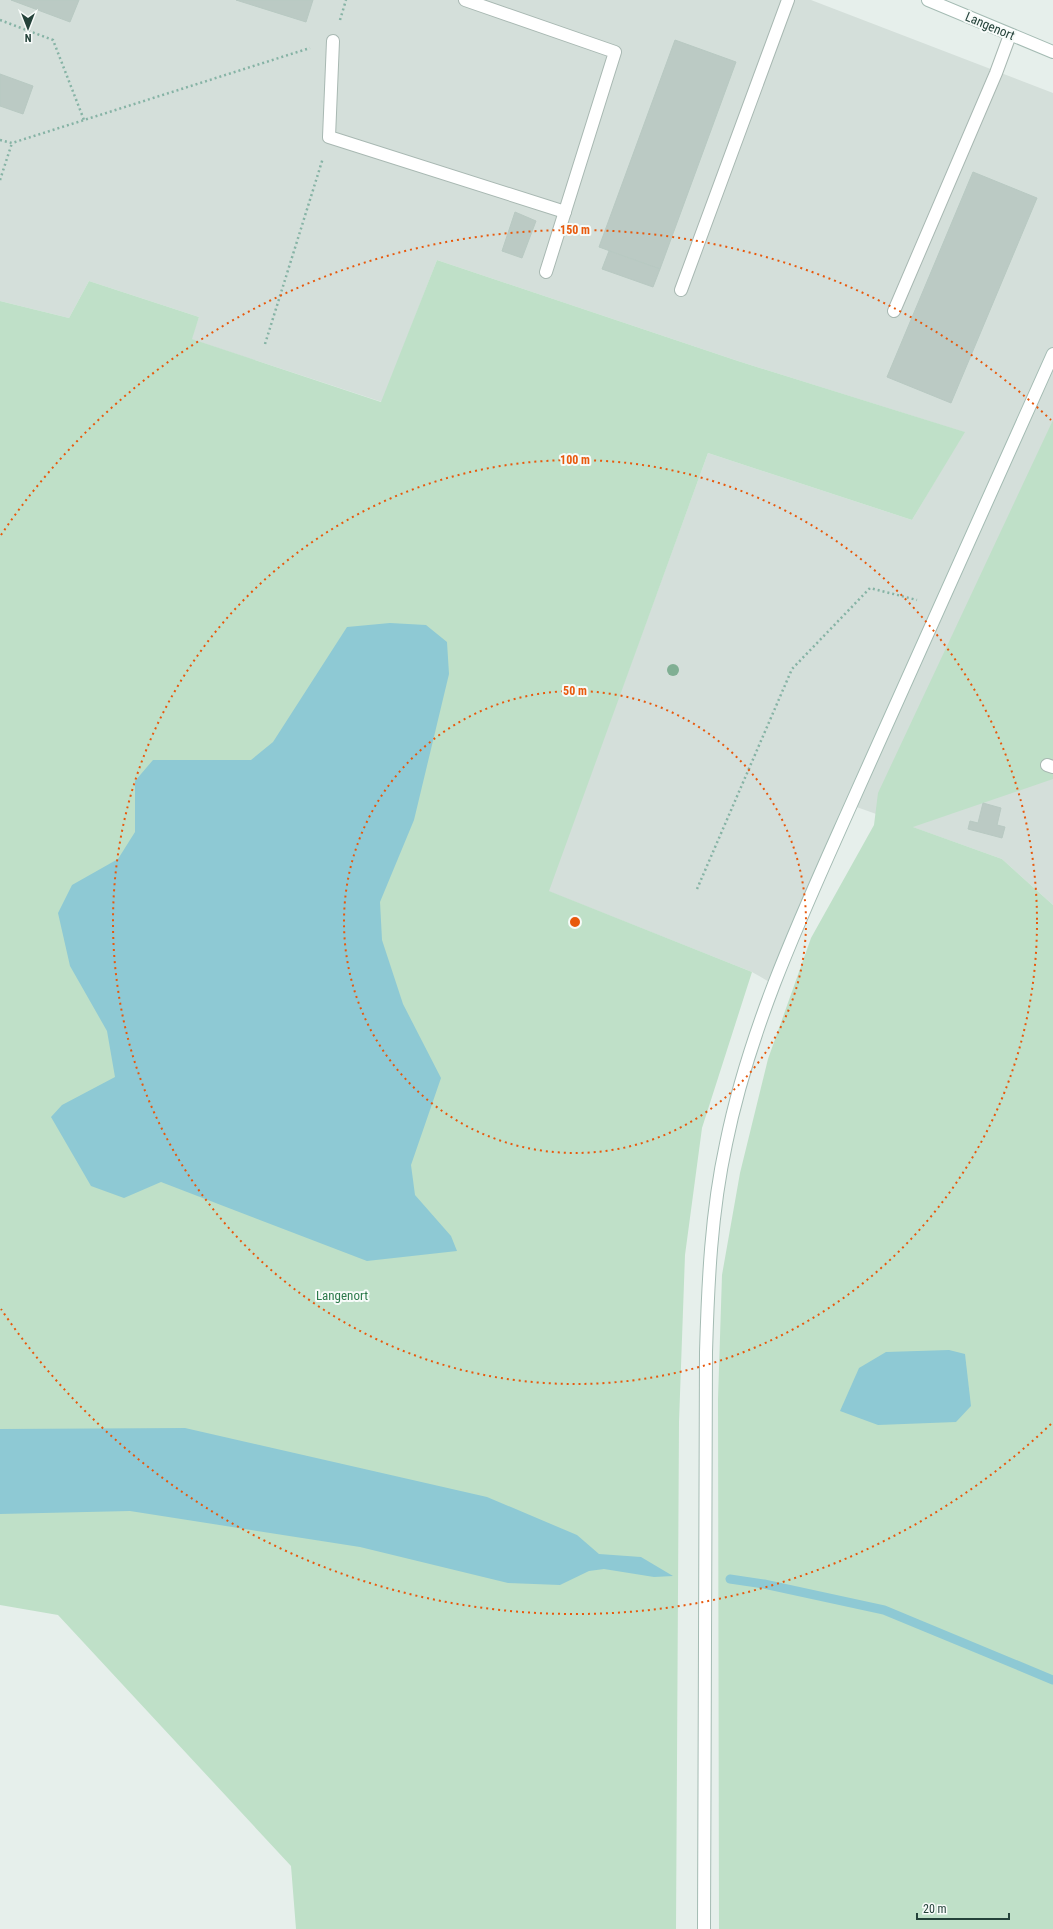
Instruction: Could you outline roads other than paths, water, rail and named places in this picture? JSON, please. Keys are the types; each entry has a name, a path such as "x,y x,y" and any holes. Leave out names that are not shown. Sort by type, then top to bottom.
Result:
{"street":[{"path":"465,0 616,52 546,272"},
{"path":"681,290 788,0"},
{"name":"Langenort","path":"928,0 1053,52"},
{"path":"894,312 996,73 1010,35"},
{"path":"333,41 329,137 565,212"},
{"path":"704,1929 703,1860 706,1390 709,1270 715,1207 726,1144 748,1058 773,984 939,606 1053,354"}],"water":[{"path":"390,623 426,625 447,642 449,674 414,820 380,902 382,940 403,1004 441,1078 411,1165 415,1195 451,1236 457,1251 367,1261 161,1182 124,1198 91,1186 51,1117 62,1105 115,1077 107,1031 70,966 58,913 72,885 118,859 135,832 135,781 153,760 251,760 273,742 347,627"},
{"path":"949,1350 965,1354 971,1406 956,1422 878,1425 840,1411 859,1368 886,1352"},
{"path":"185,1428 487,1497 577,1535 599,1554 641,1557 673,1576 654,1577 604,1569 589,1571 560,1585 508,1583 360,1547 130,1511 0,1514 0,1429"}],"waterway":[{"path":"730,1579 764,1584 884,1610 1053,1680"}]}
